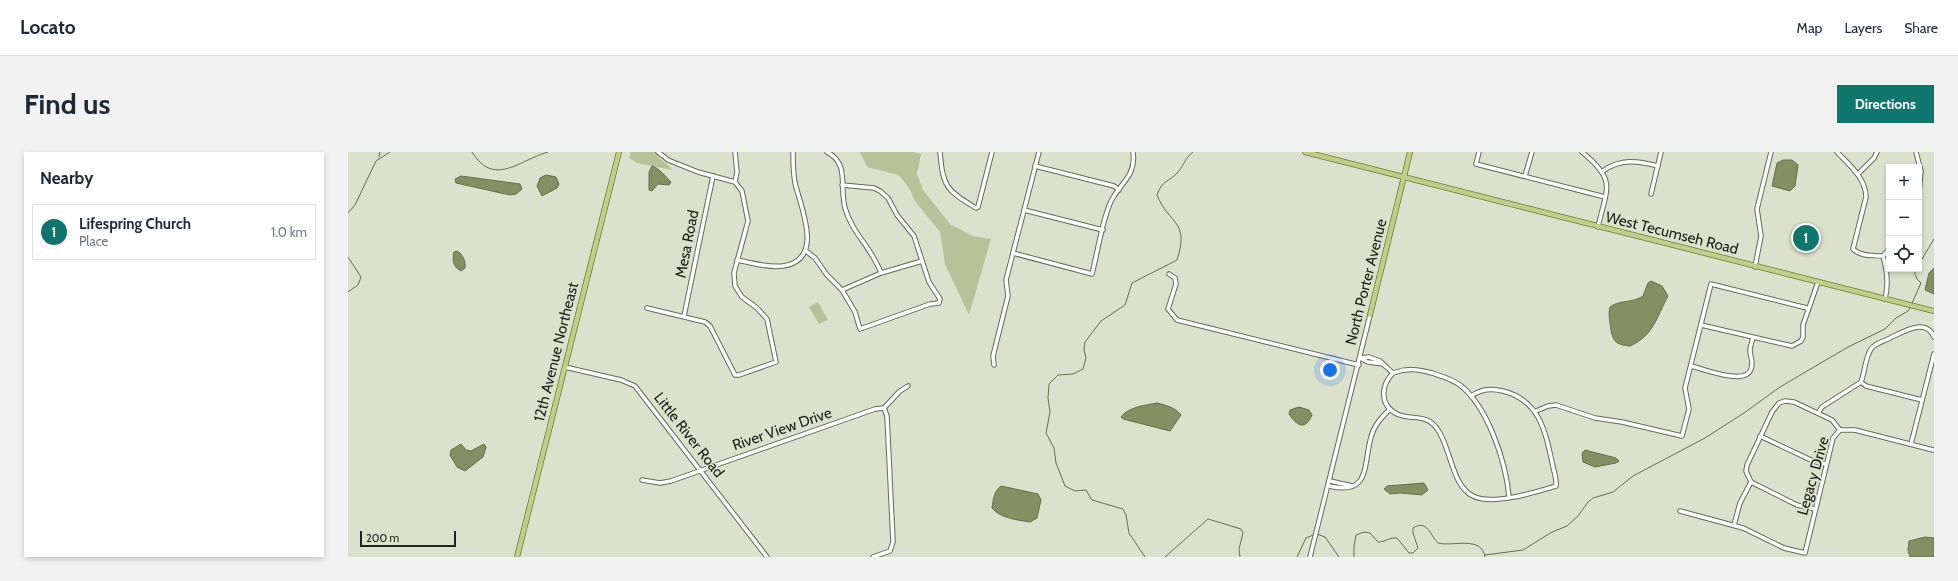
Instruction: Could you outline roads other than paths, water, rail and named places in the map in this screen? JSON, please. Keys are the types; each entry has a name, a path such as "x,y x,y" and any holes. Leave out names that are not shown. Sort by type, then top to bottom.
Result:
{"main road":[{"name":"12th Avenue Northeast","path":"517,557 619,152"},
{"name":"West Tecumseh Road","path":"1305,152 1755,267 1934,311"},
{"name":"North Porter Avenue","path":"1370,315 1410,152"}],"street":[{"path":"647,308 705,322 710,326 735,375 775,363 777,360 767,319 757,308 742,297 735,286 734,273 748,221 742,191 735,182 668,160 658,152"},
{"path":"735,152 738,172 735,182"},
{"path":"737,260 762,265 782,266 791,264 806,251 808,237 795,182 793,152"},
{"path":"827,152 834,155 841,164 844,203 851,223 876,259 881,273"},
{"path":"940,152 940,166 945,182 955,195 975,208 978,207 992,152"},
{"path":"994,365 993,356 1008,296 1006,280 1039,152"},
{"path":"1013,253 1092,274 1111,201 1130,173 1134,159 1133,152"},
{"path":"1479,152 1476,164 1605,197"},
{"path":"1525,176 1532,152"},
{"path":"1582,152 1603,171 1606,183 1605,197 1598,226"},
{"path":"1651,194 1661,152"},
{"path":"1755,267 1761,236 1757,209 1771,152"},
{"path":"1837,152 1864,182 1866,197 1853,249 1857,253 1883,256"},
{"path":"1858,174 1874,158 1877,152"},
{"path":"1916,152 1919,164"},
{"path":"1603,171 1614,165 1629,161 1658,166"},
{"path":"1035,166 1114,186 1119,190"},
{"name":"Mesa Road","path":"684,316 713,176"},
{"path":"806,251 815,258 827,275 842,290 855,312 859,328 862,329 930,304 937,304 940,302 929,282 914,236 900,220 885,194 874,188 842,185"},
{"path":"1024,210 1103,230"},
{"path":"1883,256 1886,252"},
{"path":"1883,256 1887,272 1887,291 1885,299"},
{"path":"842,290 881,273 922,261"},
{"path":"1169,274 1175,278 1176,284 1168,309 1177,320 1359,365"},
{"path":"1701,325 1788,346 1797,344 1803,336 1803,325 1807,308 1814,296 1818,282"},
{"path":"1536,411 1548,406 1556,405 1595,418 1622,422 1682,436 1689,408 1684,388 1691,366 1711,284 1807,308"},
{"name":"North Porter Avenue","path":"1310,557 1359,365 1370,315"},
{"path":"1818,413 1822,407 1861,382 1869,354 1874,346 1913,327 1924,327 1934,335"},
{"path":"1934,329 1934,335"},
{"path":"1691,366 1734,377 1747,375 1752,364 1750,352 1752,338"},
{"path":"1911,444 1934,354"},
{"path":"1360,358 1368,362 1383,364 1393,373"},
{"name":"Little River Road","path":"565,367 621,380 635,386 767,557"},
{"path":"1471,396 1486,389 1505,392 1523,399 1536,411 1550,452 1557,482 1556,486 1509,497 1486,500 1479,499 1468,493 1456,477 1450,455 1444,441 1432,423 1419,417 1402,416 1390,409 1385,401 1384,390 1387,379 1393,373 1406,370 1427,372 1450,379 1471,396 1493,434 1504,469 1509,497"},
{"path":"1861,382 1866,386 1922,400"},
{"path":"873,557 892,549 893,538 887,416 884,408 900,391 908,386"},
{"path":"1815,509 1797,505 1751,482 1746,470 1747,465 1772,412 1779,403 1785,401 1794,402 1832,420 1840,430"},
{"name":"River View Drive","path":"642,480 665,482 875,409 884,408"},
{"path":"1328,486 1340,489 1353,487 1364,474 1371,436 1376,425 1390,409"},
{"name":"Legacy Drive","path":"1734,526 1784,548 1805,552 1833,438 1840,430 1846,429 1934,450"},
{"path":"1760,436 1813,461 1826,464"},
{"path":"1330,481 1353,487"},
{"path":"1680,511 1734,526 1740,503 1751,482"}],"waterway":[{"path":"379,157 380,152"},
{"path":"348,213 355,205 376,161 390,152"},
{"path":"472,152 480,163 489,168 498,170 517,165 548,152"},
{"path":"1145,557 1129,533 1126,515 1123,509 1092,500 1086,490 1075,491 1065,486 1056,463 1054,448 1046,433 1050,412 1048,398 1049,384 1058,375 1073,374 1083,369 1086,358 1084,350 1085,342 1101,321 1125,305 1132,283 1177,260 1180,247 1180,230 1162,205 1157,195 1161,186 1178,172 1193,152"},
{"path":"1922,259 1934,239"},
{"path":"348,257 361,277 358,285 348,292"},
{"path":"1912,303 1921,283 1917,279 1914,272"},
{"path":"1485,555 1523,550 1552,532 1567,526 1578,516 1588,502 1593,498 1613,492 1633,476 1705,438 1744,413 1780,387 1848,347 1885,329 1896,318 1908,311 1910,308"},
{"path":"1165,557 1208,519 1241,529 1243,533 1239,549 1240,557"},
{"path":"1354,557 1356,535 1364,532 1370,533 1378,542 1397,538 1409,553 1413,553 1418,548 1413,533 1413,528 1422,525 1428,529 1438,543 1473,544 1483,550 1485,557"},
{"path":"1317,534 1325,537 1339,557"},
{"path":"1297,557 1306,538 1313,535"}],"place":[{"name":"Lifespring Church","path":"1806,238"}]}
